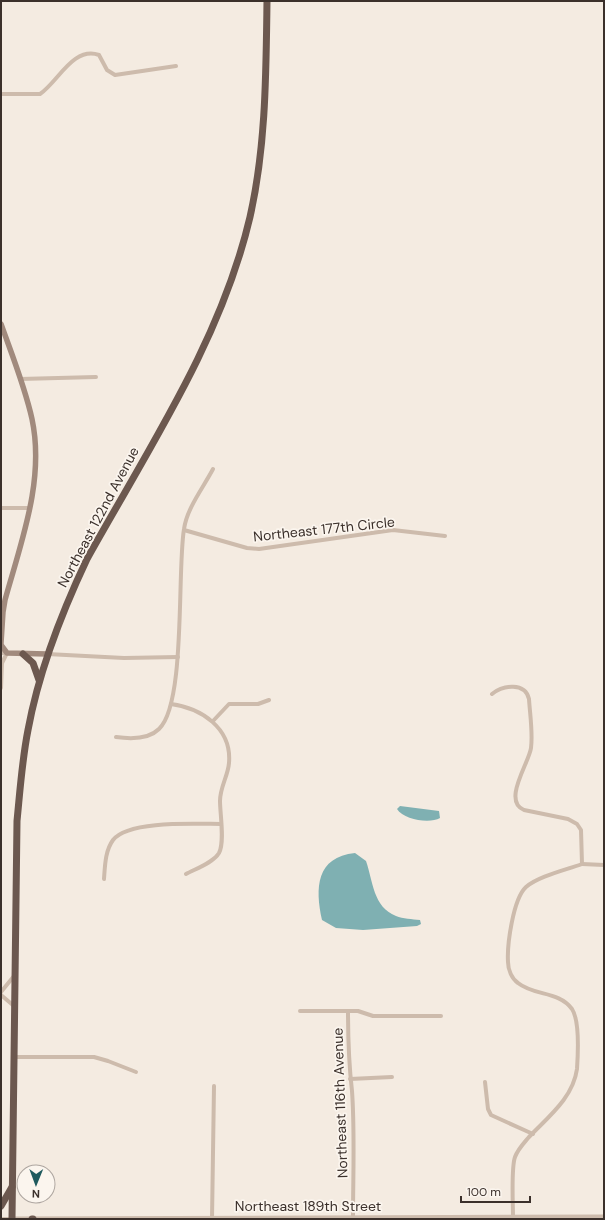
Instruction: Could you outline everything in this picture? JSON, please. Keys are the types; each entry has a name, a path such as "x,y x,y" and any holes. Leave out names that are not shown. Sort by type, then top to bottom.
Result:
{"highway":[{"name":"Northeast 122nd Avenue","path":"12,1219 17,828 19,793 27,731 39,680 47,654 73,588 87,559 186,381 222,307 234,273 250,217 263,136 266,102 267,1"},
{"path":"23,654 33,663 39,680"},
{"path":"1,1206 13,1187"}],"main road":[{"path":"1,324 32,419 35,442 30,508 3,612 1,644 4,653 47,654"}],"street":[{"path":"1,94 40,94 71,63 90,53 99,55 107,70 115,75 176,66"},
{"path":"20,379 96,377"},
{"path":"116,737 140,737 155,733 165,721 171,704 178,657 180,554 184,530 188,515 213,469"},
{"path":"1,508 30,508"},
{"name":"Northeast 177th Circle","path":"184,530 247,548 259,549 393,530 445,536"},
{"path":"1,688 4,653"},
{"path":"47,654 124,658 178,657"},
{"path":"492,694 500,689 507,688 521,688 528,693 530,699 531,747 519,779 515,802 518,807 524,810 568,819 577,824 581,833 582,864"},
{"path":"213,721 229,704 258,704 269,700"},
{"path":"171,704 205,716 213,721 221,730 229,755 228,769 221,793 220,852 212,859 186,874"},
{"path":"104,879 108,849 119,834 143,828 221,824"},
{"path":"513,1218 515,1157 533,1134 562,1102 573,1083 577,1064 577,1024 573,1010 565,1002 554,996 527,989 516,982 511,975 508,958 516,903 522,892 529,885 582,864 604,865"},
{"path":"15,974 1,994 15,1007"},
{"path":"300,1011 358,1011 373,1016 441,1016"},
{"name":"Northeast 116th Avenue","path":"348,1011 353,1139 353,1218"},
{"path":"14,1057 94,1057 136,1072"},
{"path":"350,1079 392,1077"},
{"path":"485,1082 488,1109 491,1115 533,1134"},
{"path":"212,1219 214,1086"},
{"name":"Northeast 189th Street","path":"12,1219 604,1218"},
{"path":"1,1219 12,1219"}],"water":[{"path":"400,806 439,811 440,818 430,821 417,820 400,813 397,809"},
{"path":"355,853 366,861 378,900 388,912 399,917 420,920 421,924 417,926 363,930 336,928 322,920 319,897 321,876 332,861 342,856"}]}
